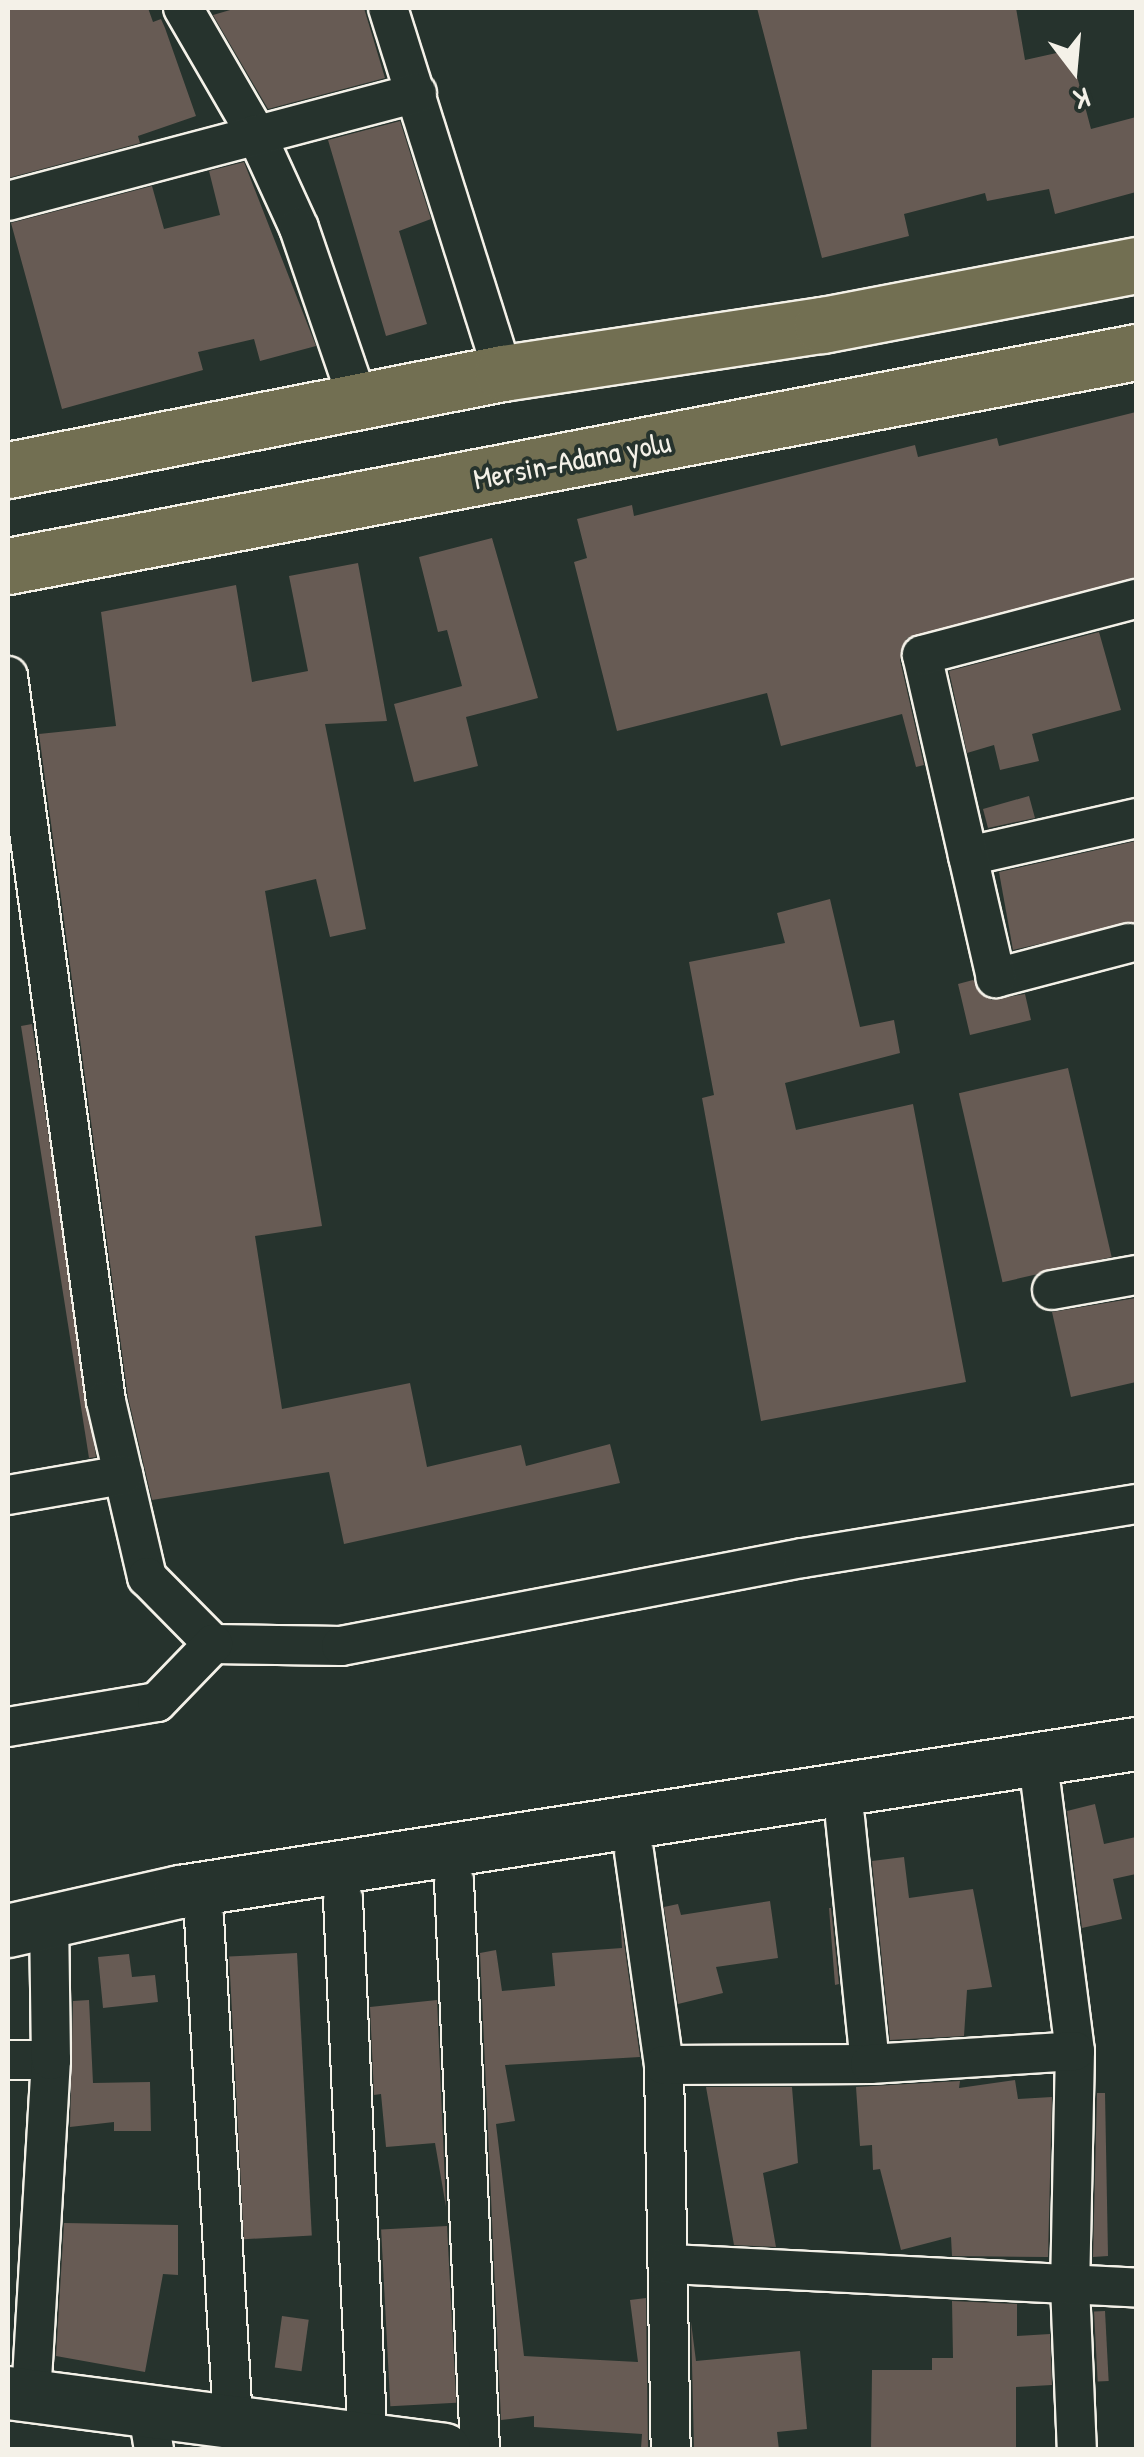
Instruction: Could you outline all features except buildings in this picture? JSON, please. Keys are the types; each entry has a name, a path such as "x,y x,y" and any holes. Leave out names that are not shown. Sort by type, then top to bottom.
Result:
{"highway":[{"path":"8,470 503,373 822,324 1136,265"},
{"name":"Mersin-Adana yolu","path":"8,566 1136,352"}],"main road":[{"path":"28,1927 180,1892 1136,1744"},
{"path":"28,1927 204,1918 343,1899 1136,1770"},
{"path":"19,2394 150,2428 233,2422 367,2445 444,2450"}],"street":[{"path":"184,8 256,134 299,228 358,400"},
{"path":"388,8 503,373"},
{"path":"8,201 417,93"},
{"path":"1130,943 996,978 922,655 1136,599"},
{"path":"8,676 106,1400 147,1577 212,1644 342,1646 803,1558 1136,1504"},
{"path":"968,856 1136,818"},
{"path":"1052,1290 1136,1276"},
{"path":"8,1496 123,1475"},
{"path":"8,1726 157,1702 212,1644"},
{"path":"1041,1786 1075,2051 1070,2286 1077,2450"},
{"path":"844,1818 870,2064"},
{"path":"634,1852 664,2065 671,2450"},
{"path":"454,1881 480,2450"},
{"path":"343,1899 367,2445"},
{"path":"204,1918 233,2422"},
{"path":"19,2394 52,2060 28,1927"},
{"path":"664,2065 870,2064 1075,2051"},
{"path":"8,2060 52,2060"},
{"path":"670,2264 1136,2288"}]}
